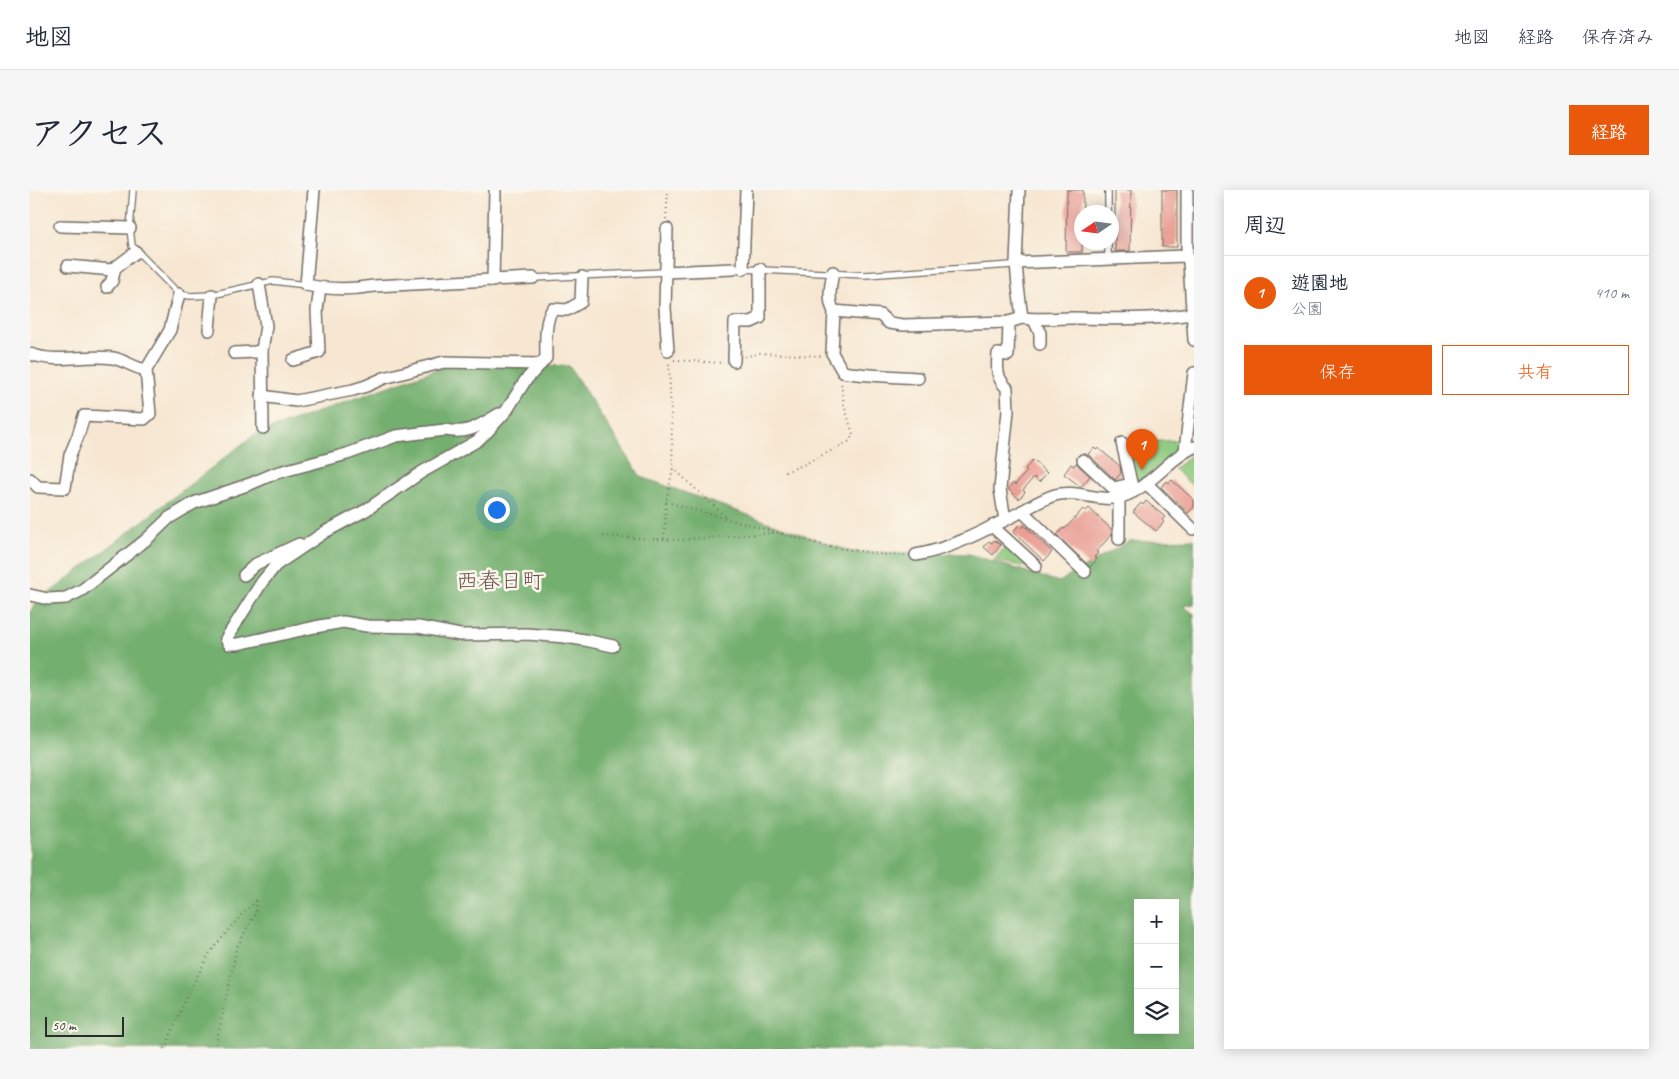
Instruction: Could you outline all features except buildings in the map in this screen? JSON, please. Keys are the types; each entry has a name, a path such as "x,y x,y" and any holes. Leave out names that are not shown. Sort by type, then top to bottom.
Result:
{"street":[{"path":"314,190 306,284 320,288 350,290 374,286 533,278"},
{"path":"494,280 495,190"},
{"path":"665,272 738,269 750,214 746,190"},
{"path":"1020,190 1016,263 1018,286 1028,319 1040,333 1040,344"},
{"path":"1187,190 1194,340"},
{"path":"60,226 130,228"},
{"path":"667,229 665,308 668,355"},
{"path":"68,266 112,270 136,252"},
{"path":"1016,263 1184,256 1191,259"},
{"path":"107,287 112,281 115,268"},
{"path":"734,362 735,322 751,322 760,318 760,269"},
{"path":"833,272 830,297 831,306 834,310 832,353 843,372 918,378"},
{"path":"244,575 256,564 324,533 366,510 422,472 477,441 508,410 525,381 546,358 546,335 549,313 553,309 568,310 581,302 582,277"},
{"path":"259,284 266,326 262,350 263,428"},
{"path":"293,360 319,352 317,310 320,288"},
{"path":"30,479 38,487 64,488 70,456 84,416 144,419 150,414 146,370 170,330 179,294"},
{"path":"209,330 212,295"},
{"path":"834,310 880,315 889,323 903,325 1009,322 1028,319 1170,317 1192,314"},
{"path":"1005,520 1000,489 1008,411 1007,388 1000,381 997,364 998,354 1008,354 1009,322"},
{"path":"234,353 262,350"},
{"path":"30,354 39,358 65,360 115,358 137,369 146,370"},
{"path":"262,396 296,400 344,392 366,386 384,378 444,362 541,364"},
{"path":"916,555 941,549 1057,495 1069,494 1101,499 1119,497 1132,488 1146,483 1189,449 1194,373"},
{"path":"30,595 48,599 66,598 82,590 147,539 169,518 194,503 276,473 347,454 396,436 445,430 469,431 508,410"},
{"path":"1122,443 1132,488"},
{"path":"1083,460 1113,488 1132,488"},
{"path":"1146,483 1193,529"},
{"path":"1119,497 1119,539"},
{"path":"1022,511 1085,572"},
{"path":"992,526 1036,566"},
{"path":"324,533 276,566 262,582 226,639 229,644 238,644 314,626 344,622 367,626 418,627 460,635 527,634 585,640 613,646"}],"lane":[{"path":"133,190 130,228 132,246 179,294 190,296 212,295 273,281 306,284"},
{"path":"1108,190 1108,205"},
{"path":"1108,250 1108,259"},
{"path":"738,269 865,275 1012,265 1016,263"},
{"path":"533,278 665,272"}],"path":[{"path":"667,229 666,208 668,190"},
{"path":"664,539 666,502 673,468 668,355 706,363 730,363 759,353 826,356 832,353"},
{"path":"785,472 803,466 850,441 853,434 843,398 841,384 843,372"},
{"path":"673,468 727,518"},
{"path":"666,502 830,547 888,555 916,555"},
{"path":"603,536 677,540 776,533"},
{"path":"165,1049 185,1001 209,954 240,916 256,901 256,912 237,947 215,1049"}],"green space":[{"path":"451,364 569,366 641,477 852,552 969,554 1059,582 1129,541 1194,539 1194,604 1183,606 1194,614 1194,1049 30,1049 30,613 34,605 254,435"},
{"path":"1184,440 1184,447 1134,485 1124,443"},
{"path":"1194,451 1194,487 1174,469 1190,457 1189,454"},
{"path":"1007,545 1030,568 994,560"}],"place":[{"name":"遊園地","path":"1142,470"}],"district":[{"name":"西春日町","path":"500,581"}]}
